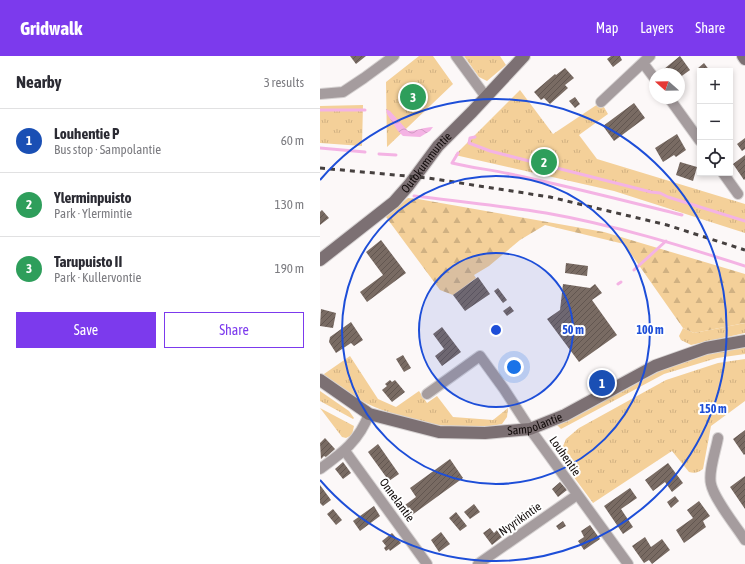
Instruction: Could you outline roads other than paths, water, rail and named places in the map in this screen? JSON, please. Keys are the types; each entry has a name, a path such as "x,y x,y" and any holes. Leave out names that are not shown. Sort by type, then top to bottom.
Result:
{"street":[{"path":"320,94 343,92 394,56"},
{"path":"456,56 486,97"},
{"name":"Outokummuntie","path":"320,260 394,202 409,185 438,146 524,56"},
{"path":"742,56 745,59"},
{"path":"601,102 647,59"},
{"path":"673,104 699,140"},
{"path":"725,176 738,194"},
{"name":"Sampolantie","path":"320,380 369,414 439,432 485,432 530,429 565,415 655,366 706,348 745,341"},
{"name":"Louhentie","path":"427,394 480,356 576,495 628,564"},
{"path":"320,469 345,451 364,426 369,414"},
{"path":"718,438 711,470 710,483 715,496 745,540"},
{"name":"Onnelantie","path":"345,451 428,564"},
{"name":"Nyyrikintie","path":"478,564 576,495"}],"water":[{"path":"386,109 390,111 408,131 433,127 430,131 420,137 403,136 387,114"}],"waterway":[{"path":"320,110 365,110"},
{"path":"475,137 470,138 469,143 490,151 660,193 668,197 745,221"},
{"path":"320,148 365,152"},
{"path":"458,153 452,163 507,173 682,215"},
{"path":"379,154 396,155"},
{"path":"414,196 513,208 596,223 646,236 745,266"},
{"path":"634,270 666,241"}],"railway":[{"path":"320,168 428,178 550,197 667,225 745,250"}],"place":[{"name":"Tarupuisto II","path":"413,97"},
{"name":"Ylerminpuisto","path":"544,162"},
{"name":"Louhentie P","path":"602,383"}]}
